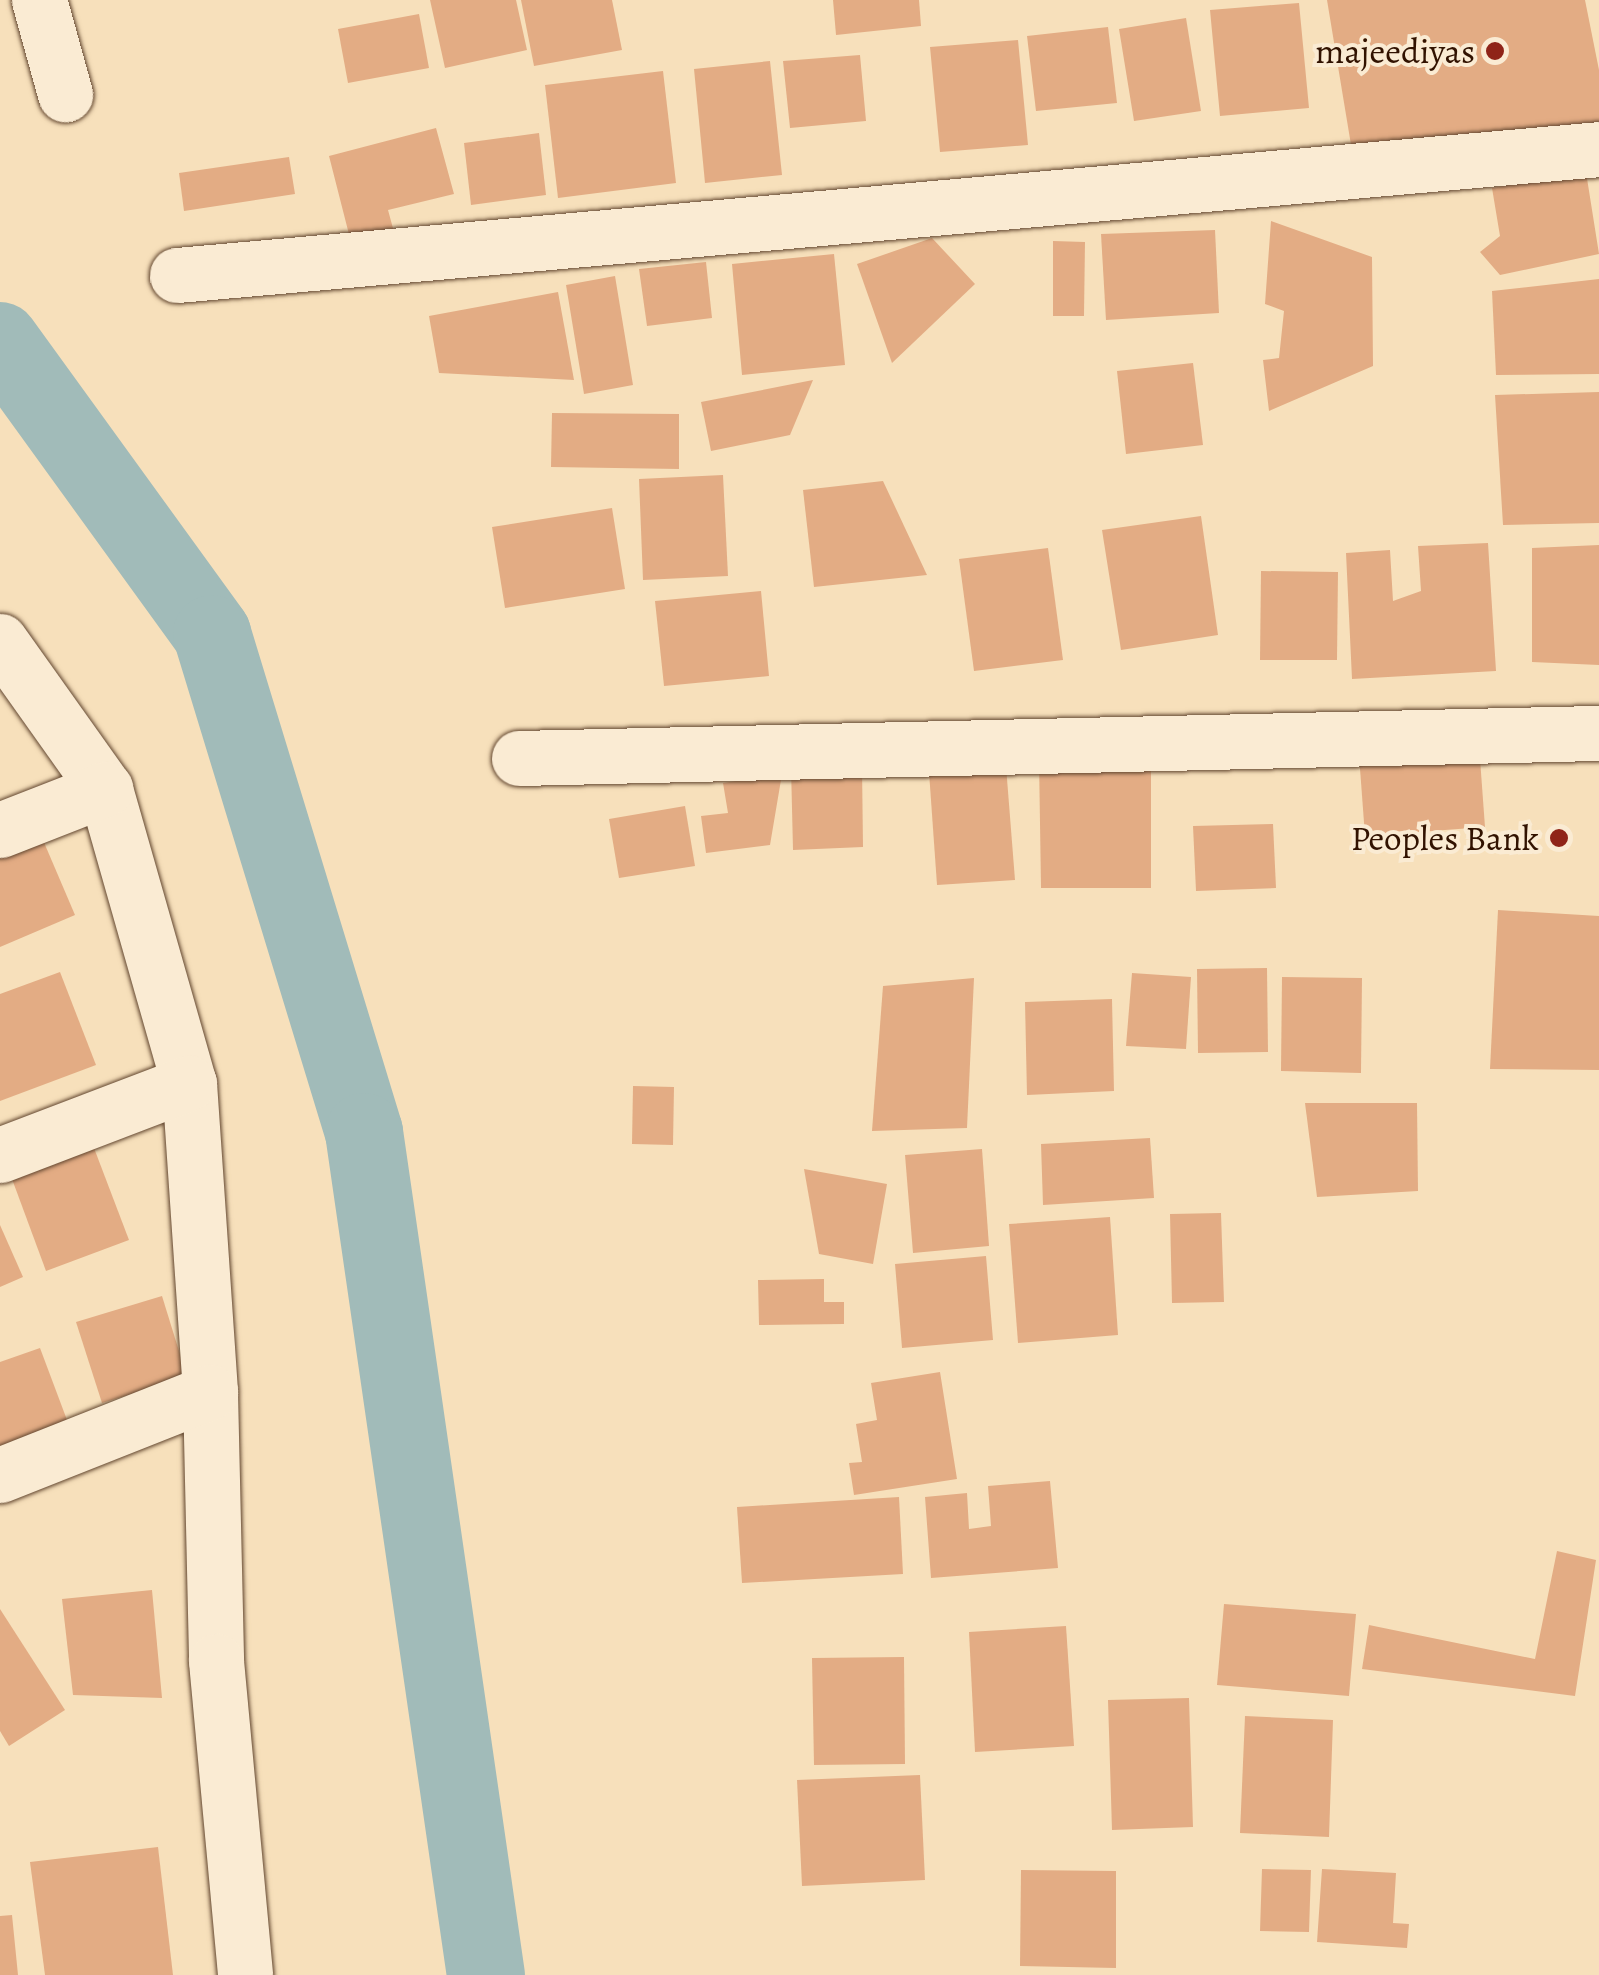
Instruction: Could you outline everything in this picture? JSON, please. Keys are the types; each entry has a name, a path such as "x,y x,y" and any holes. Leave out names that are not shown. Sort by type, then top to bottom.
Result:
{"street":[{"path":"39,0 65,94"},
{"path":"177,275 1599,149"},
{"path":"0,642 106,789 189,1082 210,1392 216,1661 245,1975"},
{"path":"519,758 1599,732"},
{"path":"0,830 106,789"},
{"path":"0,1155 189,1082"},
{"path":"0,1474 210,1392"}],"building":[{"path":"430,0 516,0 527,50 445,68"},
{"path":"521,0 612,0 622,50 534,66"},
{"path":"833,0 919,0 921,26 836,35"},
{"path":"1327,0 1585,0 1599,70 1599,132 1353,157"},
{"path":"1299,3 1309,108 1220,116 1210,10"},
{"path":"419,14 429,68 348,83 338,29"},
{"path":"1186,18 1201,111 1134,121 1119,29"},
{"path":"1108,27 1117,103 1036,111 1027,36"},
{"path":"1018,40 1028,145 940,152 930,47"},
{"path":"860,55 866,121 790,128 783,61"},
{"path":"770,61 782,175 705,183 694,69"},
{"path":"663,71 676,183 558,198 545,85"},
{"path":"436,128 454,194 388,210 397,243 354,254 329,156"},
{"path":"539,133 546,195 471,205 464,143"},
{"path":"289,157 295,194 184,211 179,173"},
{"path":"1586,172 1599,254 1500,275 1480,252 1500,236 1492,188"},
{"path":"1271,221 1372,257 1373,366 1269,411 1263,360 1279,358 1284,311 1265,304"},
{"path":"1215,230 1219,313 1106,320 1101,234"},
{"path":"932,238 975,284 892,363 857,264"},
{"path":"1053,241 1085,242 1084,316 1053,316"},
{"path":"834,254 845,365 742,375 732,264"},
{"path":"706,262 712,318 647,326 639,269"},
{"path":"615,276 633,385 584,394 566,285"},
{"path":"1599,279 1599,374 1496,375 1492,291"},
{"path":"558,292 574,380 439,373 429,316"},
{"path":"1193,363 1203,445 1126,454 1117,371"},
{"path":"813,380 790,435 711,451 701,402"},
{"path":"1599,392 1599,523 1503,525 1495,395"},
{"path":"552,413 679,414 679,469 551,467"},
{"path":"723,475 728,576 643,580 639,479"},
{"path":"883,481 927,575 814,587 803,490"},
{"path":"612,508 625,589 505,608 492,527"},
{"path":"1201,516 1218,635 1121,650 1102,530"},
{"path":"1488,543 1496,671 1352,679 1346,553 1390,550 1393,601 1421,591 1418,546"},
{"path":"1599,545 1599,665 1532,662 1532,548"},
{"path":"1048,548 1063,660 974,671 959,559"},
{"path":"1261,571 1338,572 1337,660 1260,660"},
{"path":"761,591 769,676 664,686 655,601"},
{"path":"1479,745 1485,827 1365,836 1359,755"},
{"path":"1151,758 1151,888 1041,888 1039,760"},
{"path":"862,766 863,847 793,850 791,767"},
{"path":"1006,766 1015,880 937,885 929,772"},
{"path":"782,774 770,845 706,853 701,816 728,813 723,783"},
{"path":"685,806 695,866 619,878 609,819"},
{"path":"1273,824 1276,888 1196,891 1193,826"},
{"path":"37,826 75,915 0,947 0,842"},
{"path":"1498,910 1599,916 1599,1070 1490,1069"},
{"path":"1267,968 1268,1052 1198,1053 1197,969"},
{"path":"60,972 96,1065 0,1101 0,994"},
{"path":"1132,973 1191,977 1186,1049 1126,1046"},
{"path":"1282,977 1362,978 1361,1073 1281,1071"},
{"path":"974,978 967,1128 872,1131 883,986"},
{"path":"1112,999 1114,1091 1027,1095 1025,1002"},
{"path":"633,1086 674,1087 673,1145 632,1144"},
{"path":"1305,1103 1417,1103 1418,1191 1317,1197"},
{"path":"1150,1138 1154,1198 1043,1205 1041,1144"},
{"path":"94,1148 129,1240 46,1271 12,1179"},
{"path":"982,1149 989,1246 913,1253 905,1155"},
{"path":"804,1169 887,1184 873,1264 819,1254"},
{"path":"1221,1213 1224,1302 1172,1303 1170,1214"},
{"path":"1110,1217 1118,1335 1018,1343 1009,1224"},
{"path":"0,1225 23,1277 0,1287"},
{"path":"986,1256 993,1340 902,1348 895,1264"},
{"path":"824,1279 824,1302 844,1302 844,1324 759,1325 758,1280"},
{"path":"162,1296 187,1377 102,1403 76,1322"},
{"path":"40,1348 70,1428 0,1452 0,1362"},
{"path":"940,1372 957,1479 854,1495 849,1463 862,1462 856,1424 877,1420 871,1383"},
{"path":"1050,1481 1058,1568 931,1578 925,1497 967,1493 969,1529 991,1526 988,1486"},
{"path":"899,1497 903,1574 742,1583 737,1507"},
{"path":"1557,1551 1596,1560 1575,1696 1362,1669 1369,1625 1535,1659"},
{"path":"152,1590 162,1698 73,1695 62,1599"},
{"path":"1224,1604 1356,1614 1349,1696 1217,1685"},
{"path":"0,1609 65,1710 9,1746 0,1731"},
{"path":"1066,1626 1074,1746 975,1752 969,1632"},
{"path":"904,1657 905,1764 814,1765 812,1658"},
{"path":"1189,1698 1193,1827 1112,1830 1108,1700"},
{"path":"1245,1716 1333,1720 1329,1837 1240,1833"},
{"path":"920,1775 925,1880 802,1886 797,1780"},
{"path":"158,1847 173,1975 45,1975 30,1862"},
{"path":"1262,1869 1311,1870 1309,1932 1260,1931"},
{"path":"1322,1869 1396,1873 1393,1923 1409,1924 1407,1948 1317,1942"},
{"path":"1021,1870 1116,1871 1116,1968 1020,1966"},
{"path":"12,1915 18,1975 0,1975 0,1916"}],"waterway":[{"path":"0,341 212,634 364,1132 486,1975"}],"place":[{"name":"majeediyas","path":"1495,51"},
{"name":"Peoples Bank","path":"1559,838"}]}
